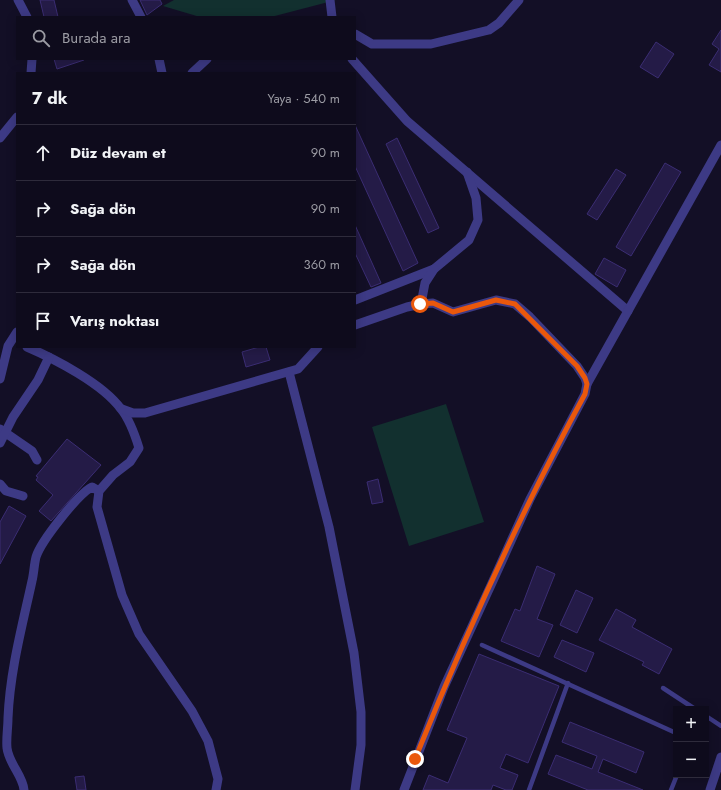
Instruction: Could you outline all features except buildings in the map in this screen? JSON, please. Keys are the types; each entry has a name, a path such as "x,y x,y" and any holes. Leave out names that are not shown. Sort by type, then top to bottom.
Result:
{"street":[{"path":"18,0 26,16"},
{"path":"132,0 140,16"},
{"path":"330,0 332,16"},
{"path":"356,35 372,44 431,44 489,30 520,1"},
{"path":"31,72 32,60"},
{"path":"159,60 162,72"},
{"path":"193,72 206,60"},
{"path":"353,60 407,121 628,310"},
{"path":"0,138 16,118"},
{"path":"404,790 444,687 530,499 585,394 587,384 721,145"},
{"path":"420,304 425,283 434,269 469,240 478,220 476,198 466,171"},
{"path":"356,300 434,269"},
{"path":"356,325 420,304 433,303 453,312 496,300 515,304 577,366 587,384"},
{"path":"0,379 8,347 16,334"},
{"path":"29,348 49,357 104,391 122,409 132,428 139,448 130,462 113,475 99,491 97,507 122,595 139,634 192,711 208,741 218,779 216,790"},
{"path":"122,409 133,413 145,413 289,372 298,369 317,348"},
{"path":"0,443 3,430 38,380 49,357"},
{"path":"289,372 330,527 354,653 361,712 361,745 355,790"},
{"path":"3,430 32,451 37,460"},
{"path":"0,484 6,491 22,496"},
{"path":"24,790 24,785 10,762 7,748 9,693 18,639 36,556 59,521 85,490 92,487 99,491"},
{"path":"710,790 721,757"}],"lane":[{"path":"482,645 673,732"},
{"path":"529,790 568,683"},
{"path":"663,688 690,706"},
{"path":"709,718 721,726"},
{"path":"671,790 676,778"}],"green space":[{"path":"174,0 336,0 275,16 197,16 163,6"},
{"path":"446,404 484,522 409,546 372,427"}],"route":[{"path":"415,759 444,687 530,499 585,394 587,384 577,366 530,317 515,304 496,300 453,312 433,303 420,304"}]}
